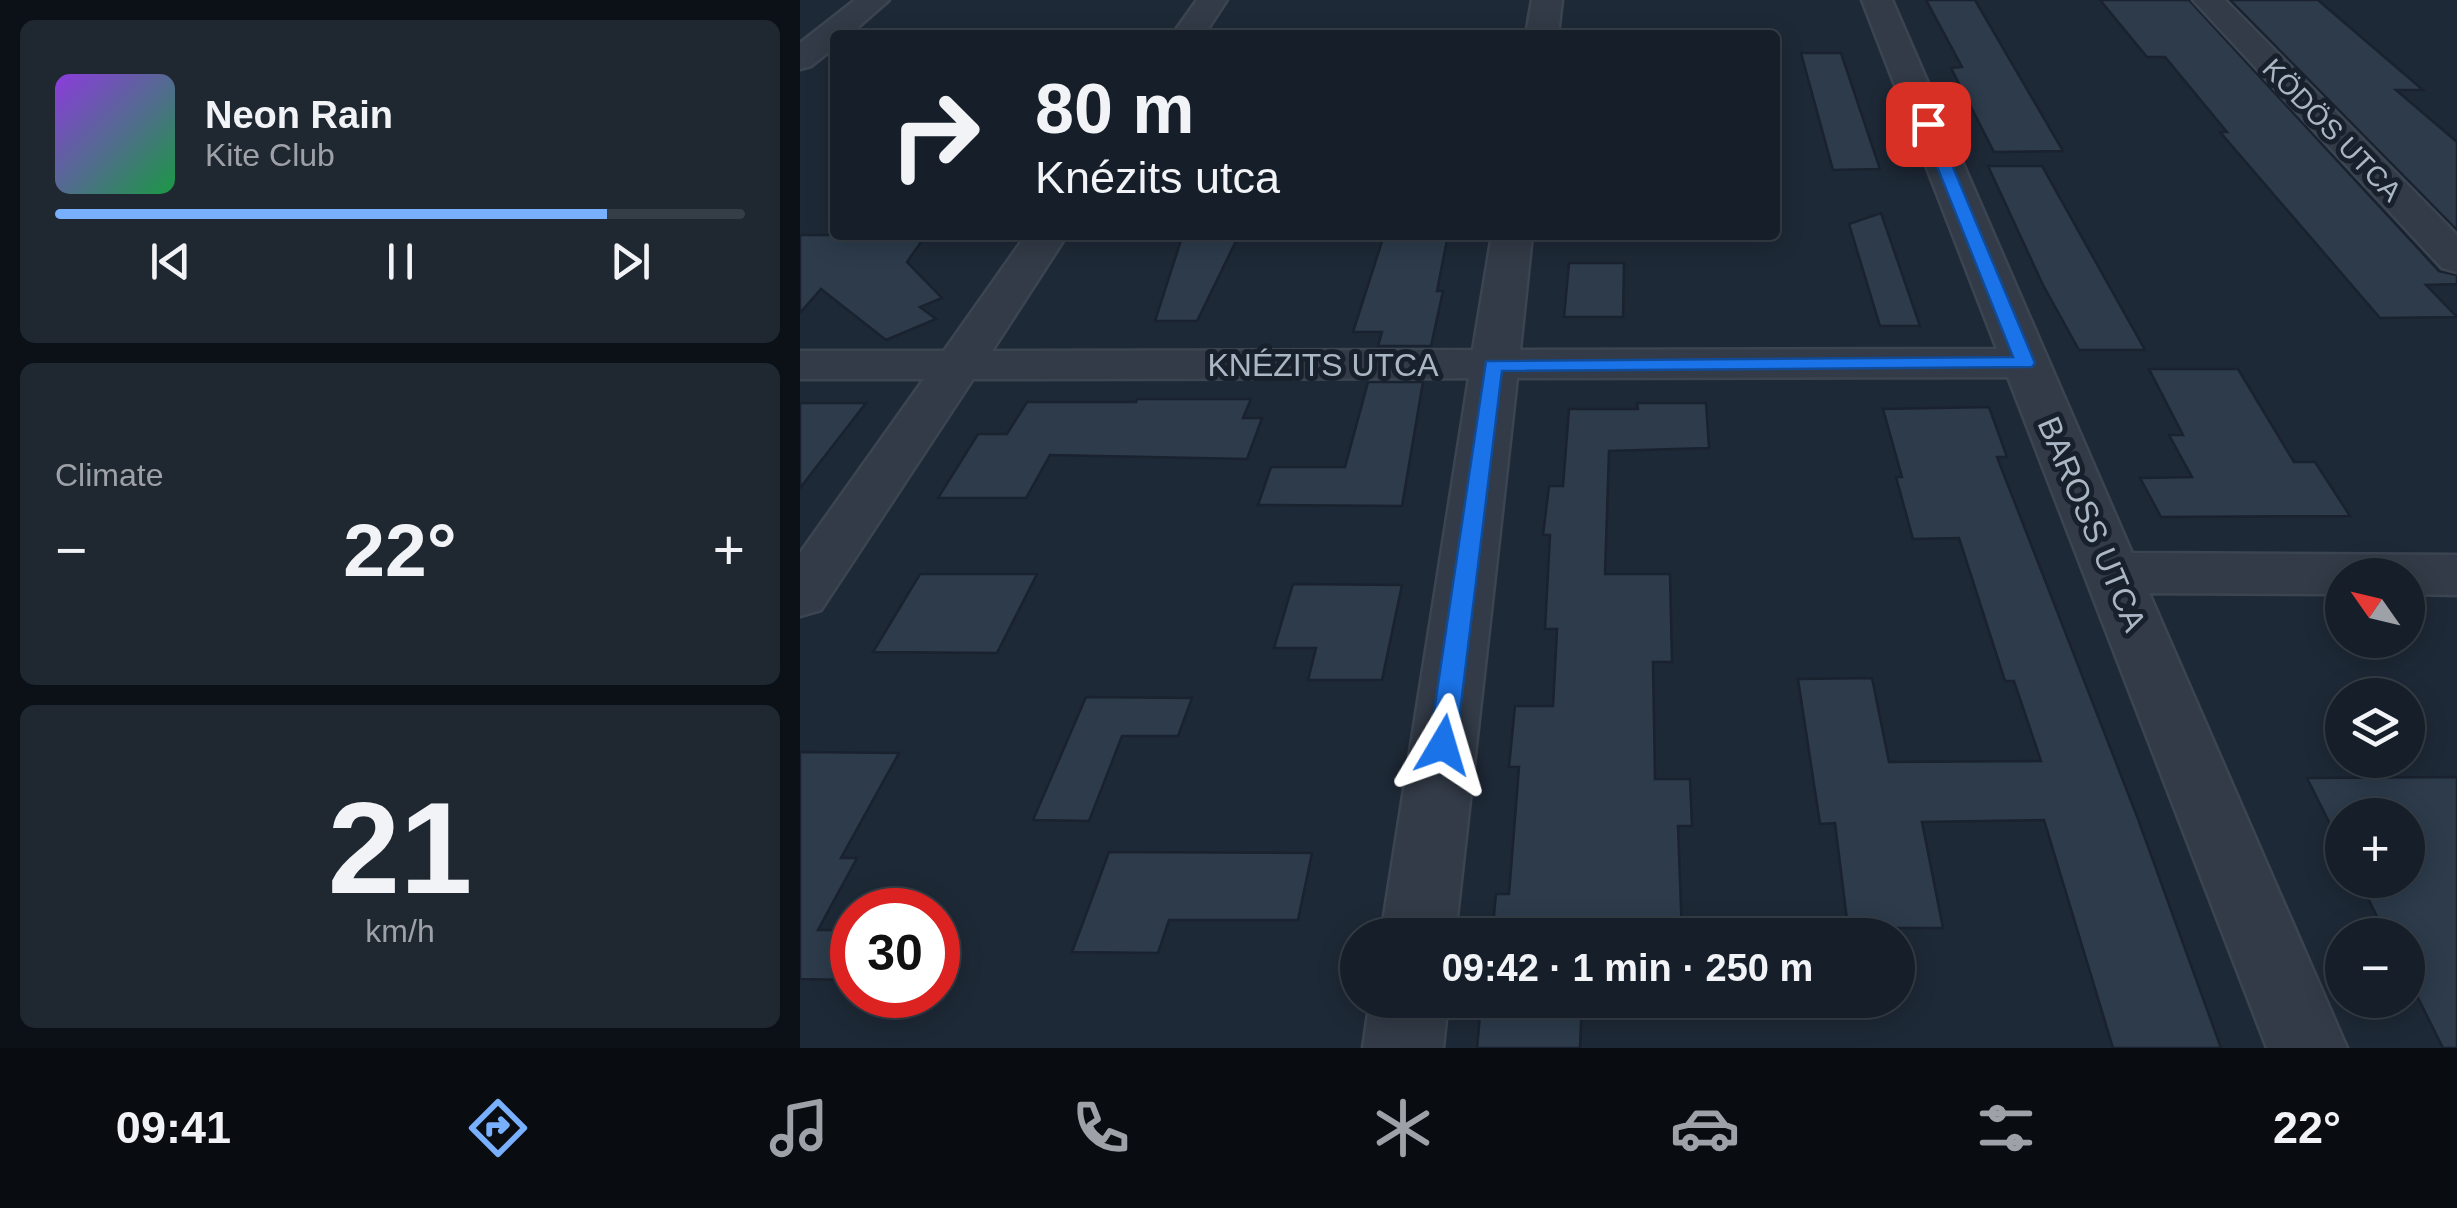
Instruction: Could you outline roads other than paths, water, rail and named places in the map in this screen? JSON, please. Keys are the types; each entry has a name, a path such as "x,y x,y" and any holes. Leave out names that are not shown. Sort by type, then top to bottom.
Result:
{"street":[{"path":"837,30 874,0"},
{"path":"1191,30 1212,0"},
{"path":"1543,30 1548,0"},
{"name":"BAROSS UTCA","path":"1877,0 2308,1048"},
{"name":"KÖDÖS UTCA","path":"2208,0 2457,259"},
{"path":"800,60 830,36"},
{"path":"800,596 1044,240"},
{"path":"1420,918 1511,240"},
{"name":"KNÉZITS UTCA","path":"800,365 2025,363"},
{"path":"2112,573 2457,575"},
{"path":"1402,1048 1406,1018"}]}
